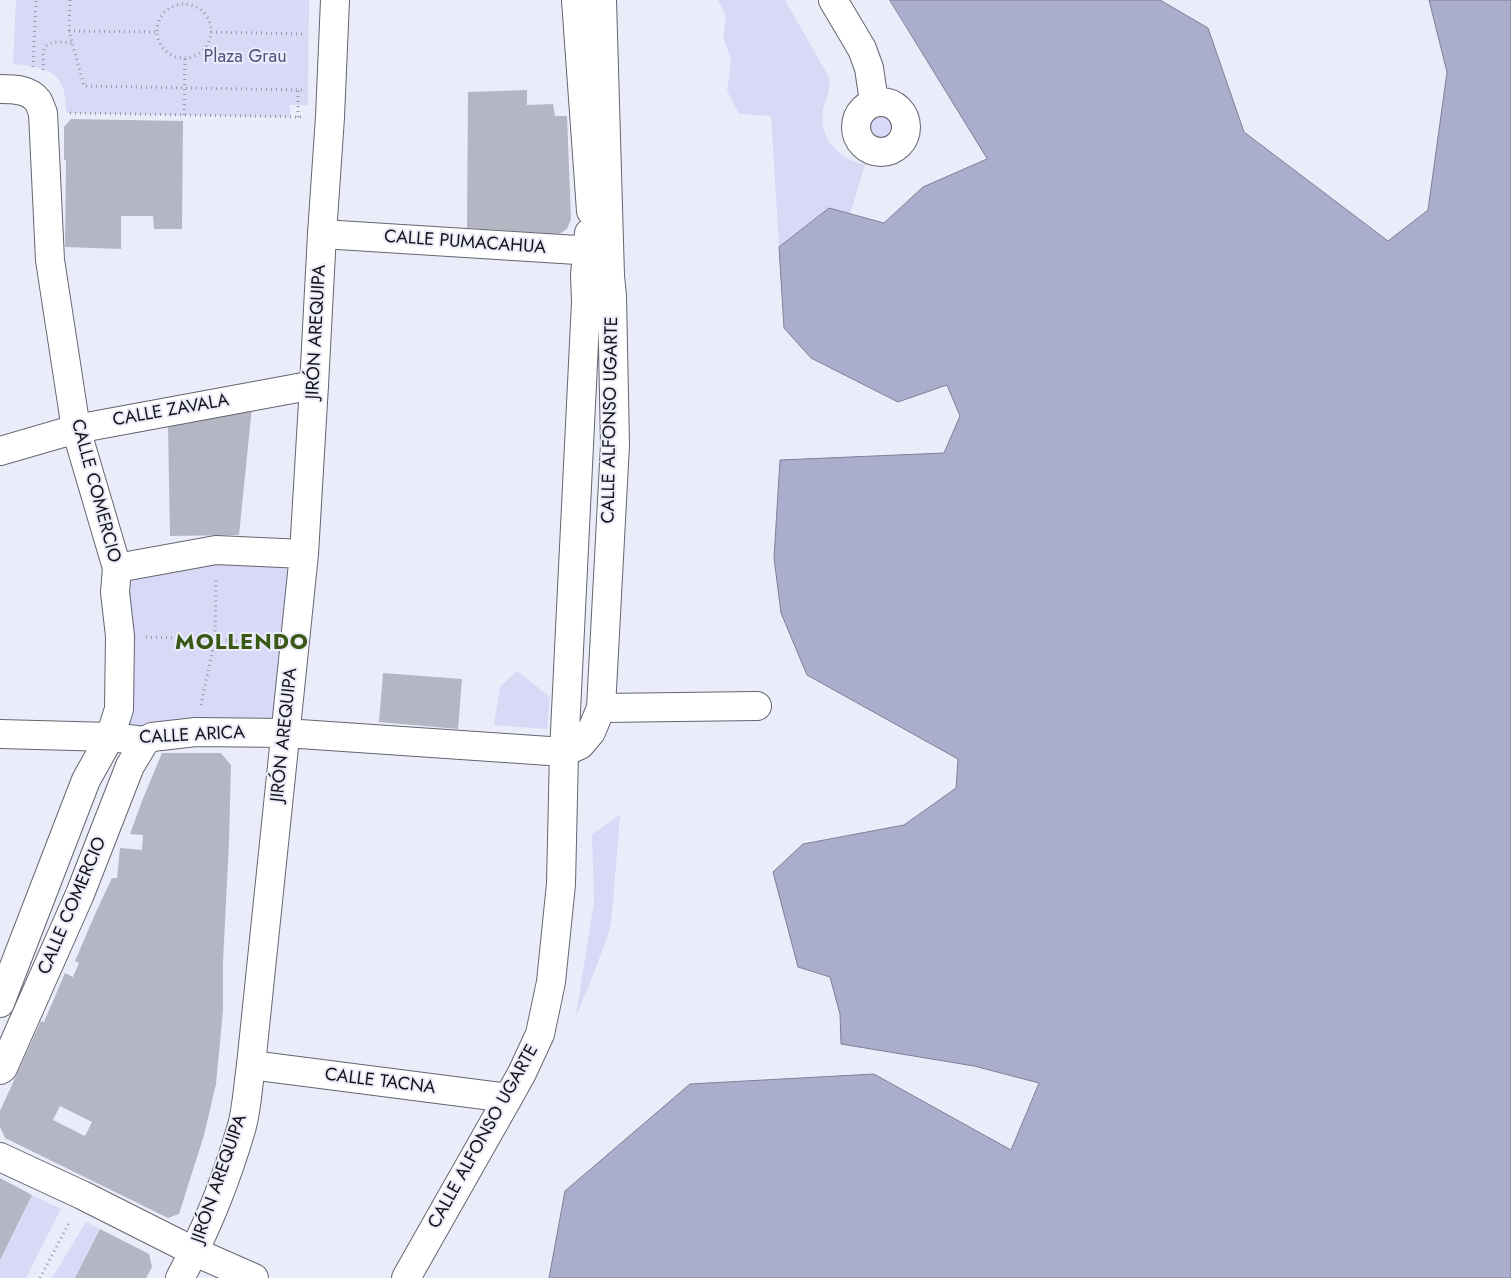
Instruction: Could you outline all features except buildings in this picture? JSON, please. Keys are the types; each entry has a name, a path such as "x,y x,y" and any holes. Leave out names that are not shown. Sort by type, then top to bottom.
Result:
{"street":[{"name":"JIRÓN AREQUIPA","path":"180,1278 195,1252 222,1186 242,1124 251,1066 304,554 330,117 335,0"},
{"name":"CALLE ALFONSO UGARTE","path":"564,752 580,745 591,732 601,708 615,445 612,296 599,251 591,211 576,0"},
{"path":"602,0 608,173"},
{"path":"833,0 862,49 869,68 874,102"},
{"name":"CALLE COMERCIO","path":"0,1003 86,780 110,737 119,709 120,636 115,592 117,568 76,429 23,97"},
{"name":"CALLE ALFONSO UGARTE","path":"591,211 597,192 608,173"},
{"name":"CALLE ALFONSO UGARTE","path":"406,1278 522,1072 540,1034 551,982 561,884 564,752 585,312 584,275 599,251 608,173"},
{"name":"CALLE PUMACAHUA","path":"322,234 599,251"},
{"name":"CALLE ZAVALA","path":"0,451 76,429 314,385"},
{"path":"117,568 216,550 304,554"},
{"path":"601,708 757,706"},
{"name":"CALLE ARICA","path":"0,734 110,737 145,741 152,737 196,732 285,733 564,752"},
{"name":"CALLE COMERCIO","path":"0,1070 3,1068 80,894 130,766 145,741"},
{"name":"CALLE TACNA","path":"251,1066 508,1098"},
{"path":"0,1157 82,1195 195,1252 254,1278"}],"path":[{"path":"36,0 23,97 184,115 330,117"},
{"path":"70,0 68,31 84,86 331,90"},
{"path":"184,2 198,7 203,12 210,24 211,32 208,44 199,54 185,58 169,54 163,48 157,32 160,18 164,12 170,7 184,2"},
{"path":"68,31 157,32"},
{"path":"211,32 333,34"},
{"path":"44,68 43,53 44,48 48,44 53,42 72,43"},
{"path":"184,115 185,58"},
{"path":"298,90 298,117"},
{"path":"196,732 215,639 216,550"},
{"path":"120,636 215,639 295,646"},
{"path":"40,1278 73,1215"}],"green space":[{"name":"Plaza Grau","path":"16,0 309,0 308,105 290,105 290,117 66,113 63,88 53,74 37,67 13,64"},
{"path":"718,0 785,0 830,79 823,109 824,130 827,138 832,146 846,158 865,165 850,214 829,208 779,247 771,116 739,114 727,91 731,60 723,37 726,16"},
{"path":"880,112 891,117 896,128 891,139 880,144 869,139 864,128 869,117"},
{"path":"304,554 285,733 110,737 117,568"},
{"path":"517,671 550,697 547,729 494,725 500,687"},
{"path":"620,815 612,915 608,935 576,1016 594,902 592,834"},
{"path":"32,1195 61,1209 26,1278 0,1278 0,1260"},
{"path":"86,1222 100,1229 75,1278 52,1278"}],"shaded area":[{"path":"890,0 1160,0 1208,28 1244,132 1388,241 1428,210 1447,72 1429,0 1511,0 1511,1278 549,1278 565,1191 690,1084 874,1074 1011,1150 1039,1083 974,1066 841,1044 840,1014 830,977 798,967 773,872 803,844 904,825 956,788 958,759 807,675 781,613 774,558 780,460 944,453 960,416 947,385 898,402 811,358 784,328 779,247 829,208 884,223 923,187 987,159"}],"district":[{"name":"MOLLENDO","path":"242,644"}]}
